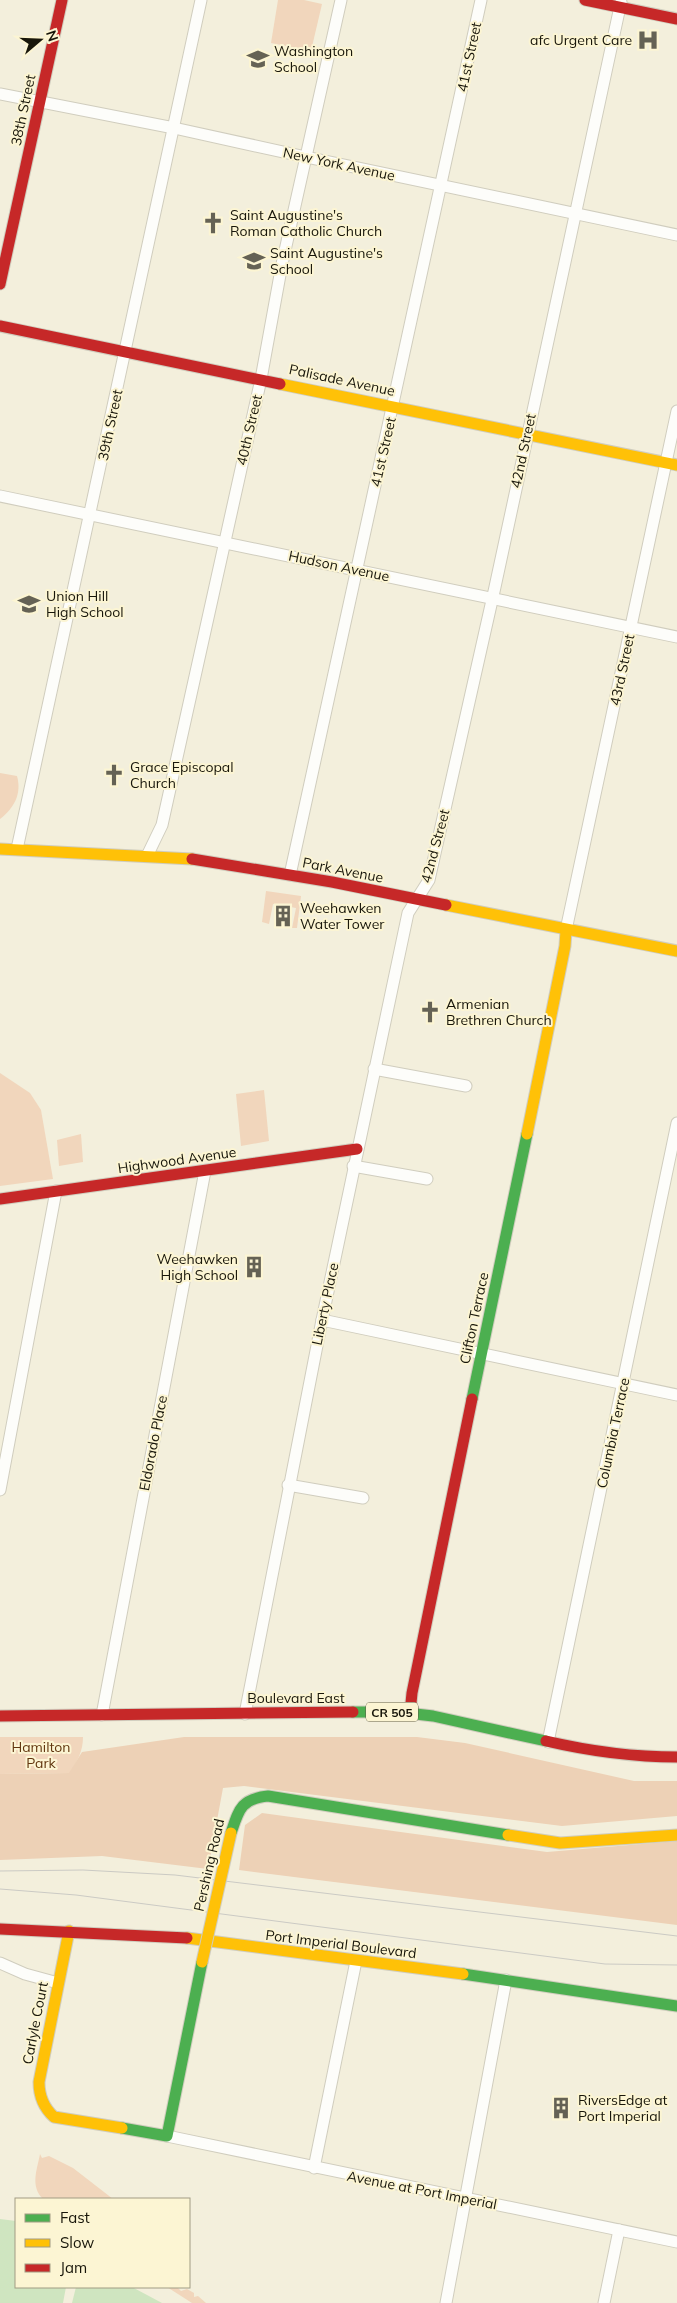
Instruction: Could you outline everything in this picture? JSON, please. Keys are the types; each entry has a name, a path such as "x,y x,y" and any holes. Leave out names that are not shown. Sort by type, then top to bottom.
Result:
{"street":[{"name":"38th Street","path":"0,284 62,0"},
{"name":"39th Street","path":"17,849 201,0"},
{"name":"40th Street","path":"147,856 162,825 261,379 282,264 341,0"},
{"name":"41st Street","path":"290,875 394,406 481,0"},
{"path":"585,0 620,3 677,19"},
{"name":"42nd Street","path":"418,900 429,880 492,599 620,3"},
{"name":"New York Avenue","path":"0,94 174,128 677,235"},
{"name":"Palisade Avenue","path":"0,326 671,464"},
{"name":"43rd Street","path":"566,930 631,628 671,464 677,411"},
{"name":"Hudson Avenue","path":"0,496 677,637"},
{"name":"Park Avenue","path":"0,848 179,857 290,875 677,951"},
{"name":"Liberty Place","path":"245,1714 288,1485 353,1166 408,913 418,900"},
{"name":"Clifton Terrace","path":"410,1713 412,1693 447,1515 482,1354 565,946 566,930"},
{"path":"374,1069 466,1086"},
{"name":"Columbia Terrace","path":"548,1742 677,1123"},
{"name":"Highwood Avenue","path":"0,1199 357,1149"},
{"path":"353,1166 426,1179"},
{"name":"Eldorado Place","path":"102,1715 205,1171"},
{"path":"0,1490 56,1191"},
{"path":"322,1320 677,1395"},
{"path":"288,1485 363,1498"},
{"name":"Boulevard East","path":"0,1716 410,1713 444,1717 605,1754 645,1759 677,1757"},
{"name":"Pershing Road","path":"167,2136 202,1962 231,1833 242,1804 253,1796 268,1796 560,1843 677,1835"},
{"name":"Port Imperial Boulevard","path":"0,1929 169,1936 506,1980 677,2006"},
{"name":"Carlyle Court","path":"69,1931 39,2082 42,2102 47,2111 54,2117 167,2136"},
{"path":"314,2168 356,1961"},
{"path":"0,1963 25,1974 58,1983"},
{"path":"446,2303 506,1980"},
{"name":"Avenue at Port Imperial","path":"167,2136 677,2242"},
{"path":"604,2303 619,2230"}],"green space":[{"path":"278,0 304,0 322,4 311,51 271,43"},
{"path":"0,773 17,776 18,795 13,805 0,819"},
{"path":"266,891 301,896 297,928 292,928 296,908 273,904 269,924 262,922"},
{"path":"0,1073 30,1093 41,1110 53,1179 0,1186"},
{"path":"264,1090 269,1141 241,1146 236,1094"},
{"path":"81,1134 83,1162 59,1166 57,1140"},
{"name":"Hamilton Park","path":"0,1737 83,1737 83,1742 81,1752 70,1773 0,1774"},
{"path":"40,2154 42,2158 49,2156 73,2168 112,2198 42,2198 37,2189 36,2172"},
{"path":"169,2288 178,2288 181,2291 187,2289 194,2293 194,2297 198,2296 206,2303 192,2303"}],"shaded area":[{"path":"184,1737 417,1737 465,1743 634,1781 677,1781 677,1816 562,1826 244,1786 223,1788 208,1869 102,1856 0,1860 0,1774 69,1773 82,1752"},
{"path":"262,1813 547,1852 677,1841 677,1925 239,1870 245,1825"},
{"path":"0,2219 15,2221 15,2288 134,2288 162,2303 0,2303"}],"pier":[{"path":"66,2288 76,2288 72,2303 63,2303"}],"tram line":[{"path":"0,1871 83,1870 175,1875 677,1936"},
{"path":"0,1889 76,1895 605,1964 677,1965"}],"traffic: fast":[{"path":"472,1399 527,1134"},
{"path":"353,1712 398,1712 433,1716 546,1741"},
{"path":"231,1833 242,1807 259,1797 268,1796 508,1835"},
{"path":"122,2128 167,2136 202,1962"},
{"path":"463,1974 677,2006"}],"traffic: slow":[{"path":"280,384 677,465"},
{"path":"0,849 192,859"},
{"path":"446,905 677,951"},
{"path":"527,1134 565,946 566,930"},
{"path":"202,1962 231,1833"},
{"path":"508,1835 560,1843 677,1835"},
{"path":"69,1931 39,2082 41,2097 44,2105 54,2117 122,2128"},
{"path":"187,1938 463,1974"}],"traffic: jam":[{"path":"0,284 62,0"},
{"path":"585,0 677,19"},
{"path":"0,326 280,384"},
{"path":"192,859 332,882 446,905"},
{"path":"0,1199 357,1149"},
{"path":"410,1713 412,1693 472,1399"},
{"path":"0,1716 353,1712"},
{"path":"546,1741 611,1753 677,1757"},
{"path":"0,1929 187,1938"}],"place":[{"name":"afc Urgent Care","path":"648,40"},
{"name":"Washington School","path":"258,59"},
{"name":"Saint Augustine's Roman Catholic Church","path":"213,223"},
{"name":"Saint Augustine's School","path":"254,261"},
{"name":"Union Hill High School","path":"29,604"},
{"name":"Grace Episcopal Church","path":"114,775"},
{"name":"Weehawken Water Tower","path":"283,916"},
{"name":"Armenian Brethren Church","path":"430,1012"},
{"name":"Weehawken High School","path":"254,1267"},
{"name":"RiversEdge at Port Imperial","path":"561,2108"}]}
